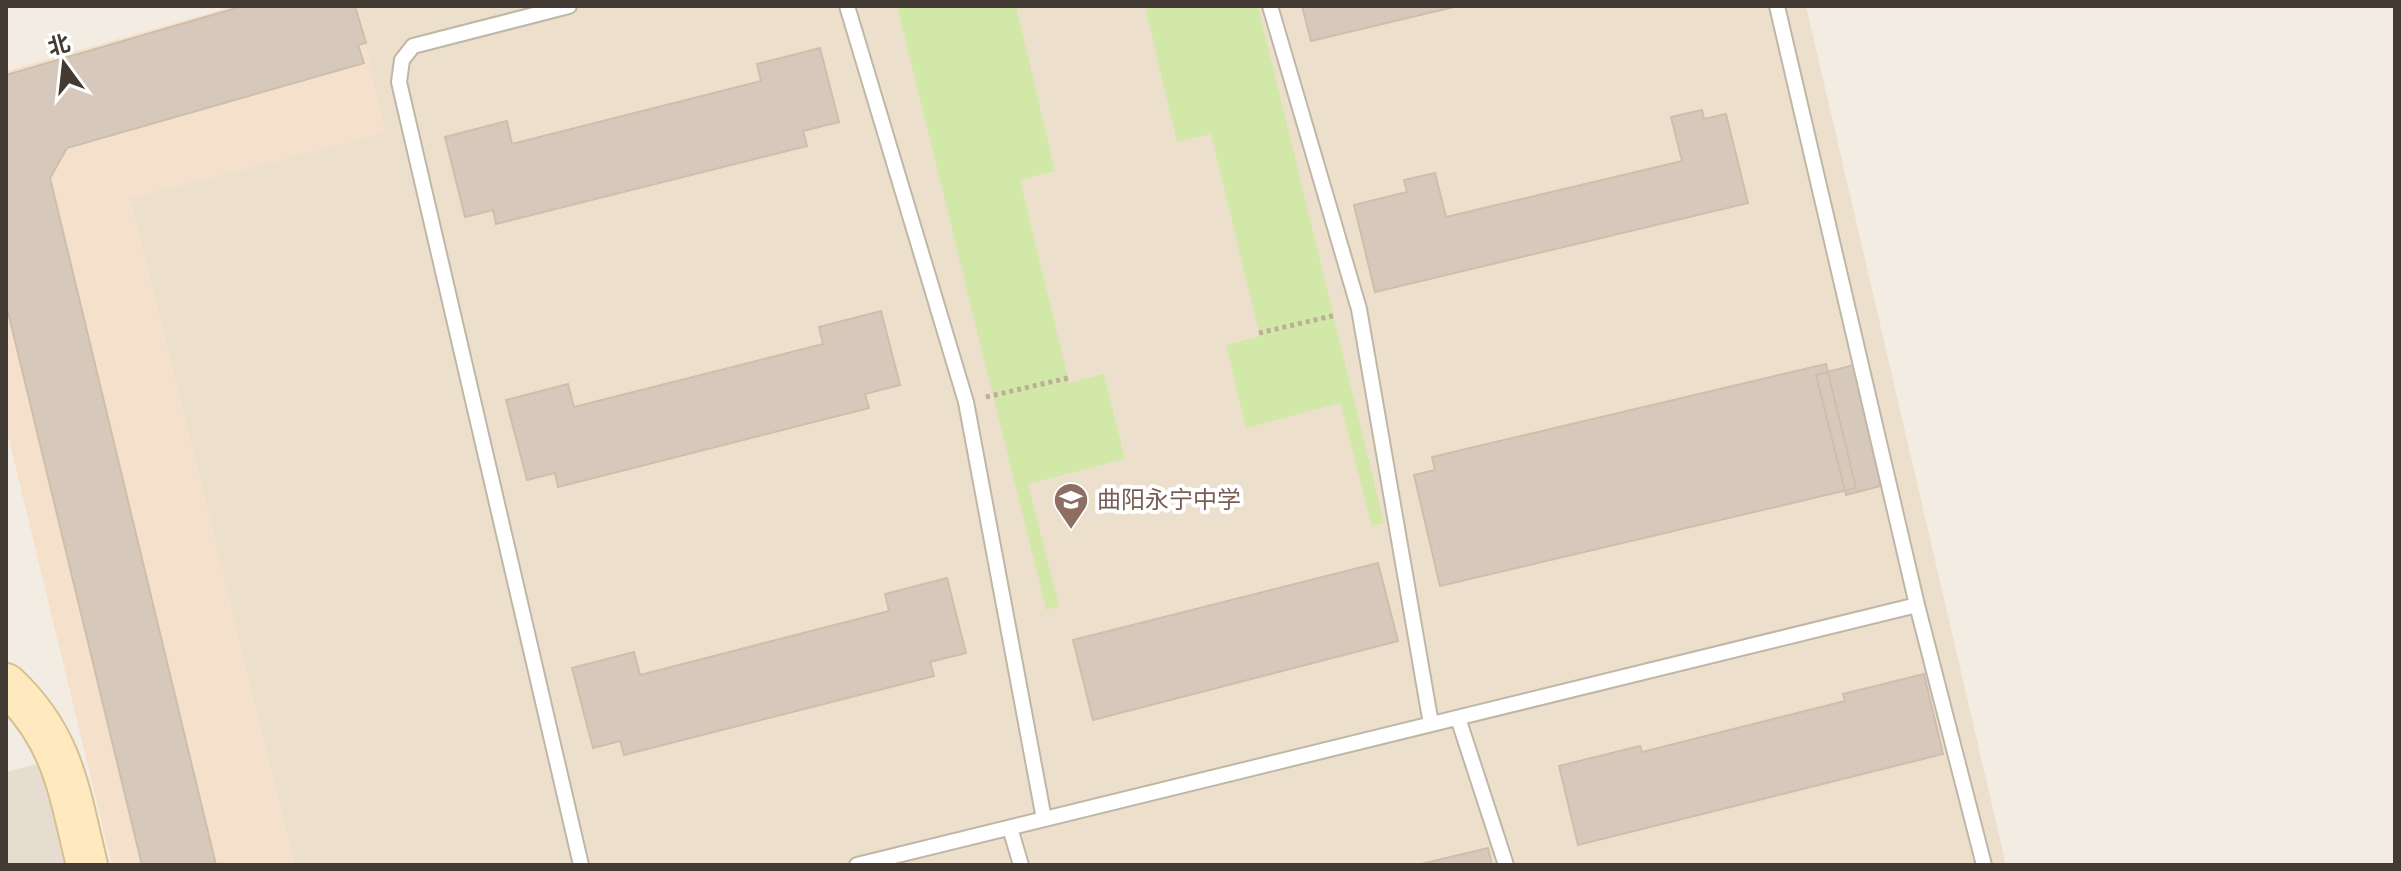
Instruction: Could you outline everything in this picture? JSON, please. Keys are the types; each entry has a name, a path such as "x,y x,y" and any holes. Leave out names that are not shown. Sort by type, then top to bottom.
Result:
{"street":[{"path":"6,684 28,704 64,769 87,865"}],"lane":[{"path":"569,6 413,46 402,60 399,82 581,865"},
{"path":"847,6 966,402 1044,819"},
{"path":"1270,6 1359,309 1431,724"},
{"path":"1777,6 1917,605 1984,865"},
{"path":"857,865 1917,605"},
{"path":"1458,718 1506,865"},
{"path":"1010,828 1021,865"}],"path":[{"path":"1259,333 1359,309"},
{"path":"966,402 1068,378"}],"shaded area":[{"path":"234,6 357,6 385,133 130,198 295,865 112,865 6,427 6,71"},
{"name":"曲阳永宁中学","path":"357,6 1806,6 2006,865 295,865 130,198 385,133"},
{"path":"45,762 73,865 6,865 6,772"}],"green space":[{"path":"897,6 1016,6 1055,171 1020,180 1069,383 1104,374 1125,459 1028,484 1059,606 1046,610"},
{"path":"1145,6 1258,6 1384,523 1372,526 1340,403 1246,428 1226,345 1260,336 1211,134 1177,142"}],"building":[{"path":"243,6 355,6 366,43 358,45 364,63 67,148 50,178 216,865 142,865 6,304 6,75"},
{"path":"1302,6 1458,6 1311,41"},
{"path":"820,48 839,122 803,131 807,146 496,224 493,210 465,217 445,137 507,121 512,144 761,81 757,64"},
{"path":"1702,110 1704,119 1726,114 1748,203 1375,292 1354,205 1407,192 1404,180 1435,173 1446,217 1682,161 1671,117"},
{"path":"881,311 900,385 865,394 869,408 558,487 555,473 527,480 506,400 568,384 574,407 823,344 819,327"},
{"path":"1826,364 1856,488 1440,586 1414,475 1435,470 1432,457"},
{"path":"1854,365 1884,485 1846,495 1816,375"},
{"path":"1378,563 1398,641 1093,720 1073,640"},
{"path":"947,578 966,653 930,662 934,676 624,755 620,741 593,748 572,668 634,652 640,675 889,611 885,594"},
{"path":"1924,674 1943,754 1578,845 1559,766 1640,746 1642,752 1845,701 1843,694"},
{"path":"1488,848 1492,865 1417,865"}],"place":[{"name":"曲阳永宁中学","path":"1071,531"}]}
